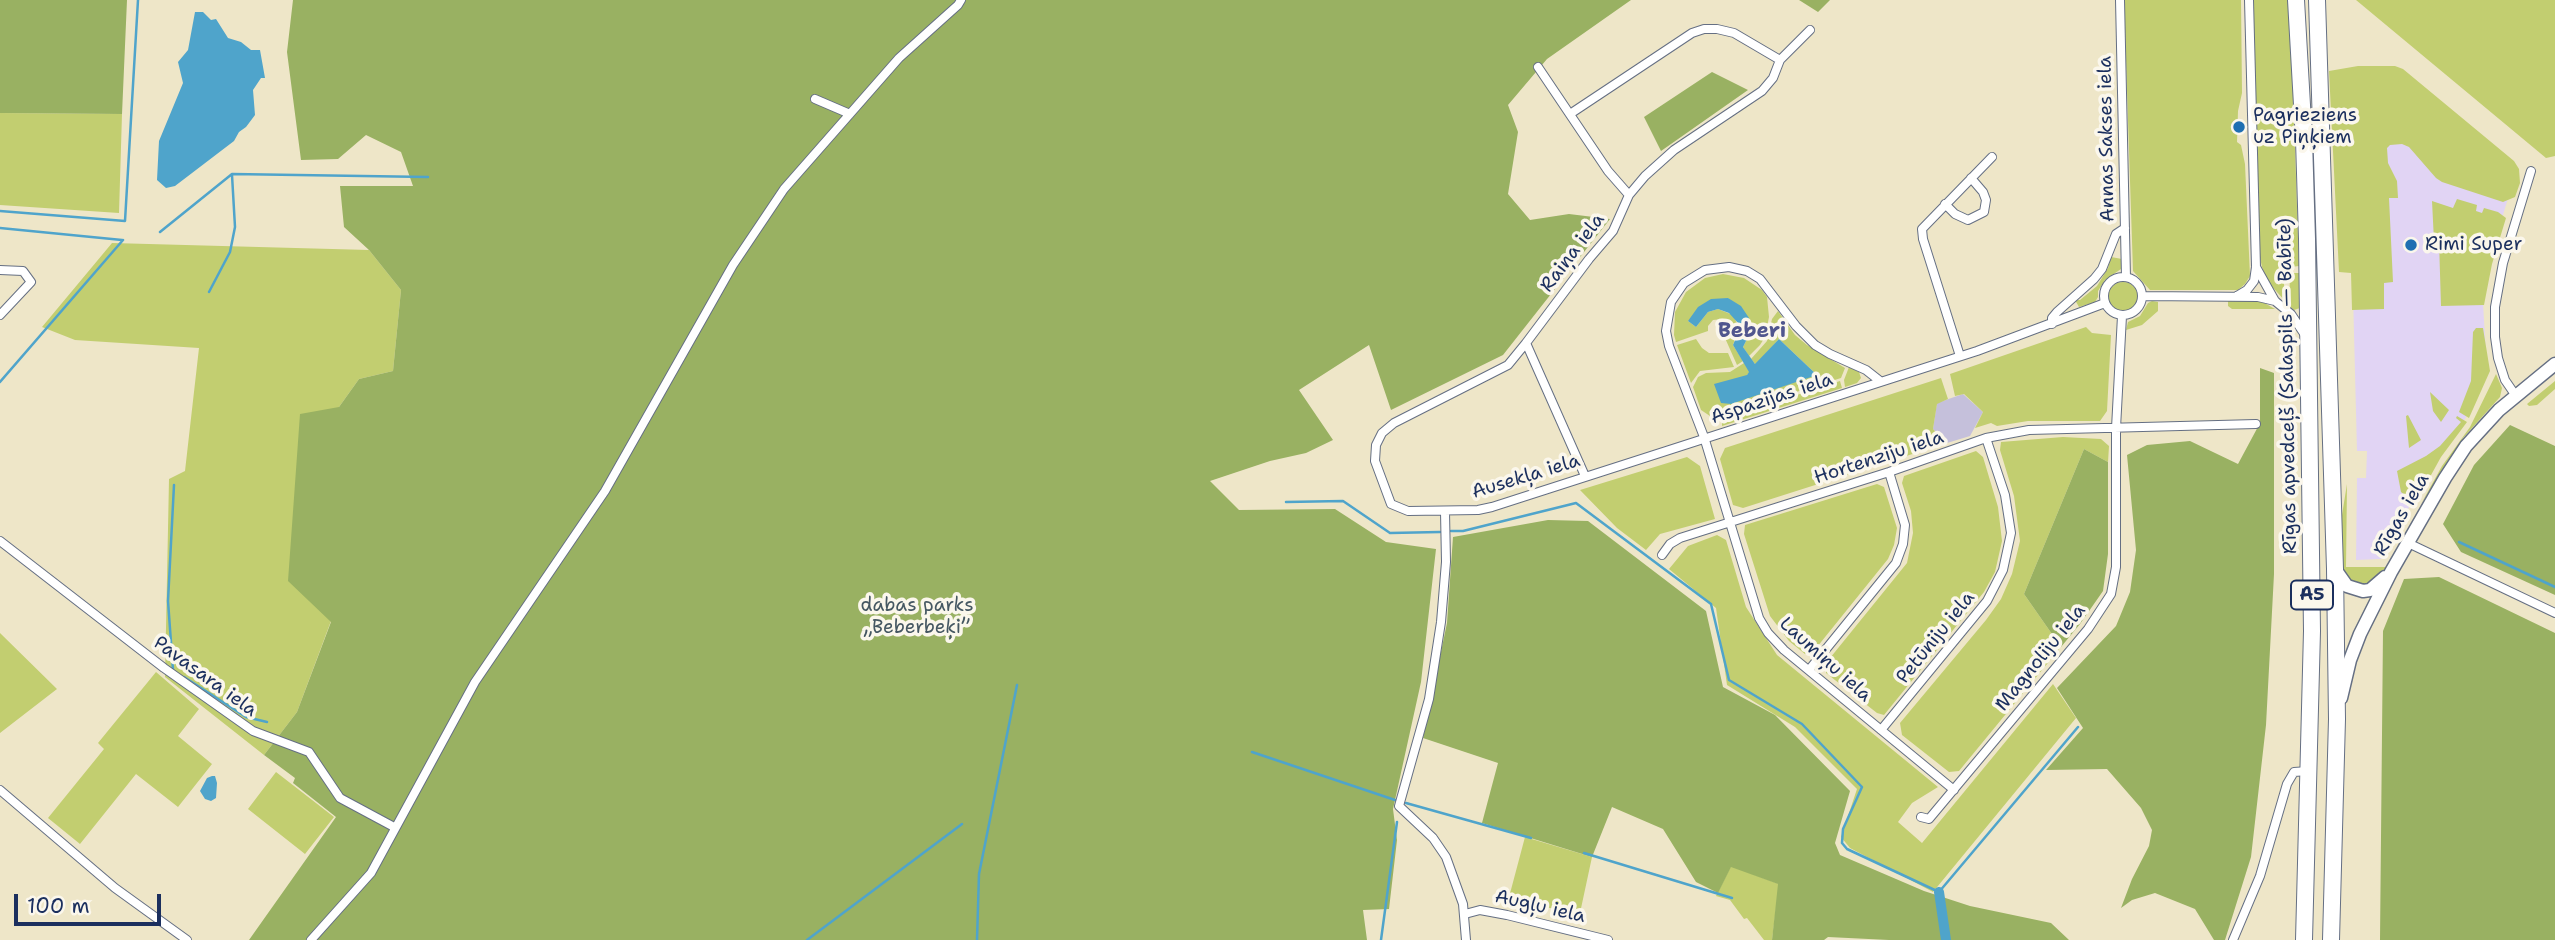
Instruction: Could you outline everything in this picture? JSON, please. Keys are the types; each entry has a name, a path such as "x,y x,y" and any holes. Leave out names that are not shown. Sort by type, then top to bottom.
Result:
{"highway":[{"name":"Rīgas apvedceļš (Salaspils — Babīte)","path":"2296,0 2304,139 2312,631 2304,940"},
{"name":"Rīgas apvedceļš (Salaspils — Babīte)","path":"2317,0 2335,569 2337,719 2331,940"}],"main road":[{"name":"Rīgas iela","path":"2337,719 2350,660 2360,634 2391,572 2466,446 2499,410 2555,364"},
{"path":"2335,569 2344,583 2363,591 2376,586 2391,572"}],"street":[{"path":"312,940 370,873 475,682 605,491 733,265 784,189 899,58 961,0"},
{"name":"Annas Sakses iela","path":"2120,0 2126,277"},
{"path":"2237,296 2247,290 2254,281 2256,267 2249,0"},
{"path":"1570,114 1692,33 1704,29 1734,33 1780,60"},
{"name":"Raiņa iela","path":"1527,342 1589,259 1614,231 1629,195 1645,176 1674,150 1762,91 1773,78 1780,60 1810,30"},
{"path":"1538,67 1608,170 1629,195"},
{"path":"815,99 850,114"},
{"path":"1960,356 1922,229 1993,157"},
{"path":"2516,396 2505,380 2498,358 2495,307 2503,262 2531,171"},
{"path":"1945,204 1955,214 1968,220 1984,212 1988,203 1971,178"},
{"path":"2053,324 2052,317 2102,269 2116,234 2125,228"},
{"name":"Aspazijas iela","path":"1880,381 1866,370 1815,345 1796,326 1760,279 1747,271 1729,267 1705,270 1693,275 1678,291 1670,307 1666,331 1669,346 1704,438 1960,356 2105,303"},
{"path":"2256,267 2274,301"},
{"path":"0,270 23,271 31,282 0,315"},
{"path":"2126,277 2138,283 2143,296 2137,311 2122,316 2109,309 2105,303 2106,287 2118,278 2126,277"},
{"path":"2143,296 2237,296 2274,301 2291,314 2308,339"},
{"name":"Magnoliju iela","path":"1921,817 1929,819 1954,790 2088,629 2111,594 2116,567 2116,428 2122,316"},
{"path":"1527,342 1585,476"},
{"name":"Ausekļa iela","path":"1527,342 1508,365 1394,423 1382,433 1376,445 1375,461 1391,504 1408,511 1445,512 1492,507 1704,438"},
{"name":"Hortenziju iela","path":"1662,555 1670,544 1680,538 1889,472 1986,438 2029,430 2256,424"},
{"name":"Laumiņu iela","path":"1704,438 1759,618 1768,633 1954,790"},
{"name":"Petūniju iela","path":"1881,730 1987,601 2003,570 2011,533 2005,495 1986,438"},
{"path":"1810,670 1896,563 1903,544 1905,525 1889,472"},
{"path":"1445,512 1446,562 1429,699 1399,806 1433,838 1446,857 1465,914 1466,940"},
{"name":"Pavasara iela","path":"0,541 164,668 253,731 309,752 340,797 394,827"},
{"path":"2408,542 2555,614"},
{"path":"2233,940 2260,876 2287,784 2294,772 2308,771"},
{"path":"0,790 115,888 187,940"},
{"name":"Augļu iela","path":"1465,914 1480,910 1498,913 1608,940"}],"shaded area":[{"path":"2410,133 2509,195 2489,261 2483,303 2487,372 2469,412 2456,434 2434,461 2381,559 2356,560 2357,478 2366,478 2367,451 2357,451 2349,136"},
{"path":"1963,394 1983,412 1970,436 1947,443 1933,429 1937,403"}],"green space":[{"path":"0,0 127,0 122,114 0,113"},
{"name":"dabas parks „Beberbeķi”","path":"293,0 1631,0 1547,59 1508,105 1518,132 1508,194 1530,220 1569,214 1610,219 1503,355 1391,410 1369,345 1299,390 1333,440 1306,453 1270,461 1210,481 1239,510 1335,509 1386,542 1436,549 1421,682 1393,809 1397,840 1389,909 1363,910 1367,940 249,940 336,817 293,783 295,778 264,755 297,712 331,622 288,581 300,414 339,407 359,379 393,371 401,290 369,250 344,227 340,186 413,186 401,152 366,135 338,159 301,160 287,52"},
{"path":"1799,0 1830,0 1818,12"},
{"path":"2124,0 2241,0 2242,93 2238,111 2237,142 2241,145 2245,164 2250,276 2238,290 2150,290 2133,271"},
{"path":"2253,0 2290,0 2299,266 2283,268 2285,301 2268,282 2259,253"},
{"path":"2356,0 2555,0 2555,156 2546,158"},
{"path":"2358,66 2395,66 2403,69 2514,161 2519,169 2520,183 2515,197 2503,202 2442,182 2409,147 2402,144 2390,145 2387,148 2388,163 2397,181 2398,198 2389,198 2393,282 2384,283 2384,309 2352,310 2351,273 2339,272 2329,71"},
{"path":"1712,72 1748,90 1661,151 1644,117"},
{"path":"0,113 122,114 119,213 0,205"},
{"path":"2457,199 2477,205 2476,211 2482,213 2484,208 2498,212 2506,218 2492,264 2484,305 2441,306 2439,241 2434,241 2432,201 2453,208"},
{"path":"112,243 369,250 401,290 393,371 359,379 339,407 331,621 297,712 264,755 165,677 169,479 185,471 199,348 75,340 42,327"},
{"path":"2111,257 2122,259 2121,269 2105,280 2095,302 2079,307 2075,300 2080,300 2097,286"},
{"path":"2299,273 2300,308 2294,310 2289,306 2290,276"},
{"path":"1723,274 1744,278 1762,290 1767,297 1769,317 1765,337 1760,345 1749,356 1743,347 1749,335 1728,298 1688,321 1696,327 1708,312 1718,309 1733,315 1739,327 1733,345 1743,361 1737,365 1725,338 1730,327 1723,319 1713,320 1708,331 1676,342 1674,335 1675,312 1686,292 1705,278"},
{"path":"2123,282 2133,287 2138,297 2133,307 2123,312 2113,307 2108,297 2113,287"},
{"path":"2228,300 2261,301 2275,309 2232,309 2228,306"},
{"path":"2152,301 2158,302 2158,311 2142,325 2126,330 2128,322 2140,316"},
{"path":"1778,311 1795,335 1845,368 1841,378 1713,418 1701,410 1693,387 1698,377 1706,373 1730,372 1744,363 1750,372 1747,375 1817,375 1779,339 1756,365 1751,359 1767,341 1772,319"},
{"path":"2086,327 2092,333 2111,335 2107,411 2100,421 2028,421 1997,426 1991,423 1975,428 1983,412 1964,394 1955,396 1950,374"},
{"path":"2476,328 2483,328 2490,371 2469,418 2459,412 2471,381 2473,332"},
{"path":"1696,339 1709,353 1728,353 1734,367 1700,371 1691,383 1677,345"},
{"path":"1849,367 1859,372 1861,378 1857,383 1845,387 1844,380"},
{"path":"2260,368 2274,373 2274,574 2266,725 2251,857 2225,940 2214,940 2195,909 2155,893 2132,900 2121,908 2149,846 2152,830 2141,808 2107,769 2046,770 2083,728 2057,688 2116,626 2130,592 2136,550 2127,455 2147,445 2190,441 2238,464 2260,423"},
{"path":"2496,374 2502,388 2500,397 2463,438 2421,504 2442,466 2470,427"},
{"path":"1941,378 1948,399 1937,404 1933,429 1947,443 1743,508 1733,505 1720,459 1725,448"},
{"path":"1840,381 1842,388 1722,426 1722,419"},
{"path":"2555,381 2555,389 2537,405 2527,404"},
{"path":"2430,392 2449,410 2441,422 2433,411"},
{"path":"2408,415 2421,440 2409,448 2406,416"},
{"path":"2457,416 2467,422 2441,457 2415,504 2401,492 2397,471 2440,446 2461,422"},
{"path":"2510,425 2555,446 2555,595 2461,552 2443,524 2474,465"},
{"path":"2063,437 2101,439 2109,446 2108,462 2084,449 2024,594 2061,647 1959,771 1949,772 1902,735 1900,723 1986,620 2001,599 2012,574 2020,541 2014,496 2000,450 2001,442"},
{"path":"2084,449 2108,462 2108,554 2103,591 2061,647 2024,594"},
{"path":"1976,451 1983,457 1998,507 2002,541 1995,572 1984,592 1884,715 1877,713 1826,673 1826,663 1907,563 1913,533 1911,511 1902,483 1904,476"},
{"path":"1687,457 1700,466 1715,519 1660,534 1646,550 1617,528 1580,490"},
{"path":"1877,484 1884,487 1897,528 1894,545 1888,559 1813,652 1805,654 1789,641 1770,616 1744,534 1745,525"},
{"path":"2347,484 2346,567 2388,567 2383,575 2368,585 2361,586 2348,579 2342,565 2342,515"},
{"path":"1548,520 1588,521 1706,611 1723,687 1775,715 1850,791 1835,843 1840,855 1924,891 1970,906 2051,923 2069,940 1889,940 1828,937 1824,940 1772,940 1778,884 1731,867 1718,893 1696,882 1663,829 1612,807 1592,857 1482,823 1498,763 1423,738 1447,623 1453,537"},
{"path":"1717,535 1726,540 1746,607 1777,655 1938,787 1912,803 1898,822 1922,843 2053,684 2076,718 1933,892 1850,848 1841,837 1857,789 1795,727 1727,685 1716,608 1669,569 1688,546"},
{"path":"2439,577 2555,633 2555,940 2380,940 2383,631 2404,579"},
{"path":"0,633 57,689 0,733"},
{"path":"156,672 199,709 178,736 212,764 178,807 136,774 80,844 48,818 104,749 98,743"},
{"path":"276,772 334,817 305,854 248,809"},
{"path":"1525,837 1592,857 1580,913 1508,901"},
{"path":"1731,866 1779,884 1772,940 1764,940 1730,900 1716,896"}],"water":[{"path":"195,12 203,12 211,20 216,19 228,38 241,42 251,50 260,50 265,78 261,78 253,90 255,115 234,141 175,186 166,188 157,180 159,141 183,83 178,62 188,50"},
{"path":"1728,298 1741,306 1749,318 1749,335 1743,347 1755,364 1779,339 1817,375 1731,404 1721,403 1714,384 1747,375 1749,372 1733,345 1738,333 1738,323 1729,313 1718,309 1708,312 1696,327 1688,321 1698,307 1711,299"},
{"path":"215,776 217,783 216,798 211,801 205,799 200,791 207,778"}],"waterway":[{"path":"0,211 125,221 138,0"},
{"path":"160,232 232,174 428,177"},
{"path":"209,292 230,252 235,227 232,175"},
{"path":"0,228 122,240"},
{"path":"0,382 123,240"},
{"path":"173,670 168,601 174,485"},
{"path":"1286,502 1343,501 1390,533 1440,532"},
{"path":"1451,531 1463,531 1576,503 1711,604 1729,680 1802,724 1862,787 1843,829 1842,843 1847,849 1939,892 2078,727"},
{"path":"2459,542 2555,587"},
{"path":"184,677 246,717 267,722"},
{"path":"977,940 979,874 1017,685"},
{"path":"1252,752 1395,800"},
{"path":"1406,803 1531,838"},
{"path":"1381,940 1397,822"},
{"path":"807,940 962,824"},
{"path":"1584,853 1732,898"},
{"path":"1939,892 1946,940"}],"place":[{"name":"Pagrieziens uz Piņķiem","path":"2239,127"},
{"name":"Rimi Super","path":"2411,245"}],"district":[{"name":"Beberi","path":"1752,332"}]}
